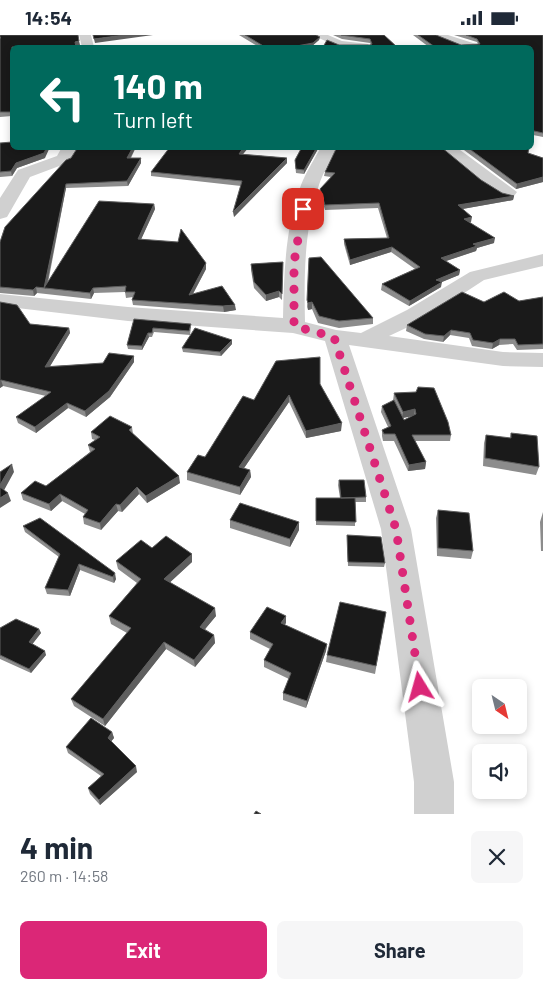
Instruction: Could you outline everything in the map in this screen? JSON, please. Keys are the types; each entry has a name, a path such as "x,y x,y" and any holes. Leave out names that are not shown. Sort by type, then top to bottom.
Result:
{"street":[{"path":"318,35 340,44 348,45"},
{"path":"436,35 466,45"},
{"path":"0,213 24,174 59,161 68,150"},
{"path":"294,326 294,263 303,209 310,184 327,150"},
{"path":"449,150 508,192"},
{"path":"349,339 415,315 477,276 543,261"},
{"path":"0,299 128,315 294,326 349,339 503,359 543,360"},
{"path":"349,339 396,529 434,782 434,814"}],"building":[{"path":"0,35 78,35 79,41 75,42 76,45 10,45 10,112 0,112"},
{"path":"93,35 125,35 94,39"},
{"path":"245,35 316,35 320,37 313,43 302,45 262,45"},
{"path":"341,35 384,35 395,45 370,45 372,44 370,39"},
{"path":"418,35 436,35 461,45 432,45"},
{"path":"466,35 543,35 543,133 534,131 534,45 461,45 480,44 477,39"},
{"path":"327,40 339,45 324,45"},
{"path":"10,142 10,150 46,150 44,153 16,163 11,171 0,172 0,143"},
{"path":"76,150 131,150 127,158 141,158 127,181 66,184 44,288 36,287 33,290 0,287 0,242 5,227 66,160 71,158"},
{"path":"168,150 242,150 239,154 287,158 233,212 242,181 151,172"},
{"path":"300,150 315,150 304,170 296,169 295,160"},
{"path":"336,150 445,150 481,180 502,193 514,196 458,205 472,217 464,219 495,238 473,244 477,246 441,258 460,270 436,280 442,282 410,301 382,284 420,267 392,247 350,260 344,239 389,238 379,203 325,205 320,189 335,173 325,172"},
{"path":"471,150 528,150 528,153 543,158 543,177 517,184"},
{"path":"99,201 154,204 138,239 178,242 181,229 206,263 189,295 222,286 235,305 223,306 132,300 135,292 125,292 126,286 93,288 90,293 44,288"},
{"path":"321,257 373,318 339,321 319,316 312,302 308,303 307,300 309,258"},
{"path":"283,262 282,294 279,291 266,295 254,282 251,264"},
{"path":"462,292 484,302 504,292 519,301 543,297 543,344 518,345 515,339 500,339 493,343 473,340 470,333 451,330 444,336 425,334 407,325"},
{"path":"0,302 17,305 30,324 69,328 45,367 103,363 109,353 134,356 109,391 85,411 67,403 35,427 16,417 51,392 0,381"},
{"path":"134,319 191,324 189,331 153,328 152,333 148,333 142,346 127,345"},
{"path":"195,328 232,340 220,352 182,348"},
{"path":"320,357 320,384 342,423 306,431 289,395 239,467 250,470 240,487 187,472 198,455 205,457 243,396 254,400 276,361"},
{"path":"418,387 434,388 448,422 451,435 412,435 426,462 409,465 395,434 384,434 382,430 391,426 382,406 394,400 404,420 416,414 415,409 403,412 394,393 416,392"},
{"path":"110,416 132,427 129,430 179,476 146,496 137,487 120,505 116,504 100,523 83,517 88,510 60,494 49,504 21,493 35,481 46,486 95,449 88,445 100,437 91,432"},
{"path":"511,433 537,436 539,467 485,458 486,435 511,438"},
{"path":"12,464 0,485 0,472"},
{"path":"339,480 364,480 366,497 341,498"},
{"path":"0,487 8,493 0,498"},
{"path":"316,498 355,498 356,522 316,521"},
{"path":"240,503 299,522 290,539 230,520"},
{"path":"438,510 469,513 473,551 438,548"},
{"path":"40,518 115,573 113,577 79,564 68,590 45,588 60,554 23,526"},
{"path":"347,535 381,537 385,563 348,562"},
{"path":"166,536 192,554 164,579 215,608 200,627 214,635 194,660 164,642 103,719 71,699 131,628 109,616 141,579 116,561 141,540 152,548"},
{"path":"340,602 386,612 376,666 327,655"},
{"path":"267,607 286,616 281,623 327,644 307,701 283,693 291,673 264,660 273,644 250,632"},
{"path":"16,619 39,629 29,642 45,651 29,669 0,655 0,628"},
{"path":"91,718 112,732 108,738 136,766 99,800 88,788 104,774 66,747"}],"route":[{"path":"303,209 294,263 294,326 334,337 396,529 420,687"}]}
